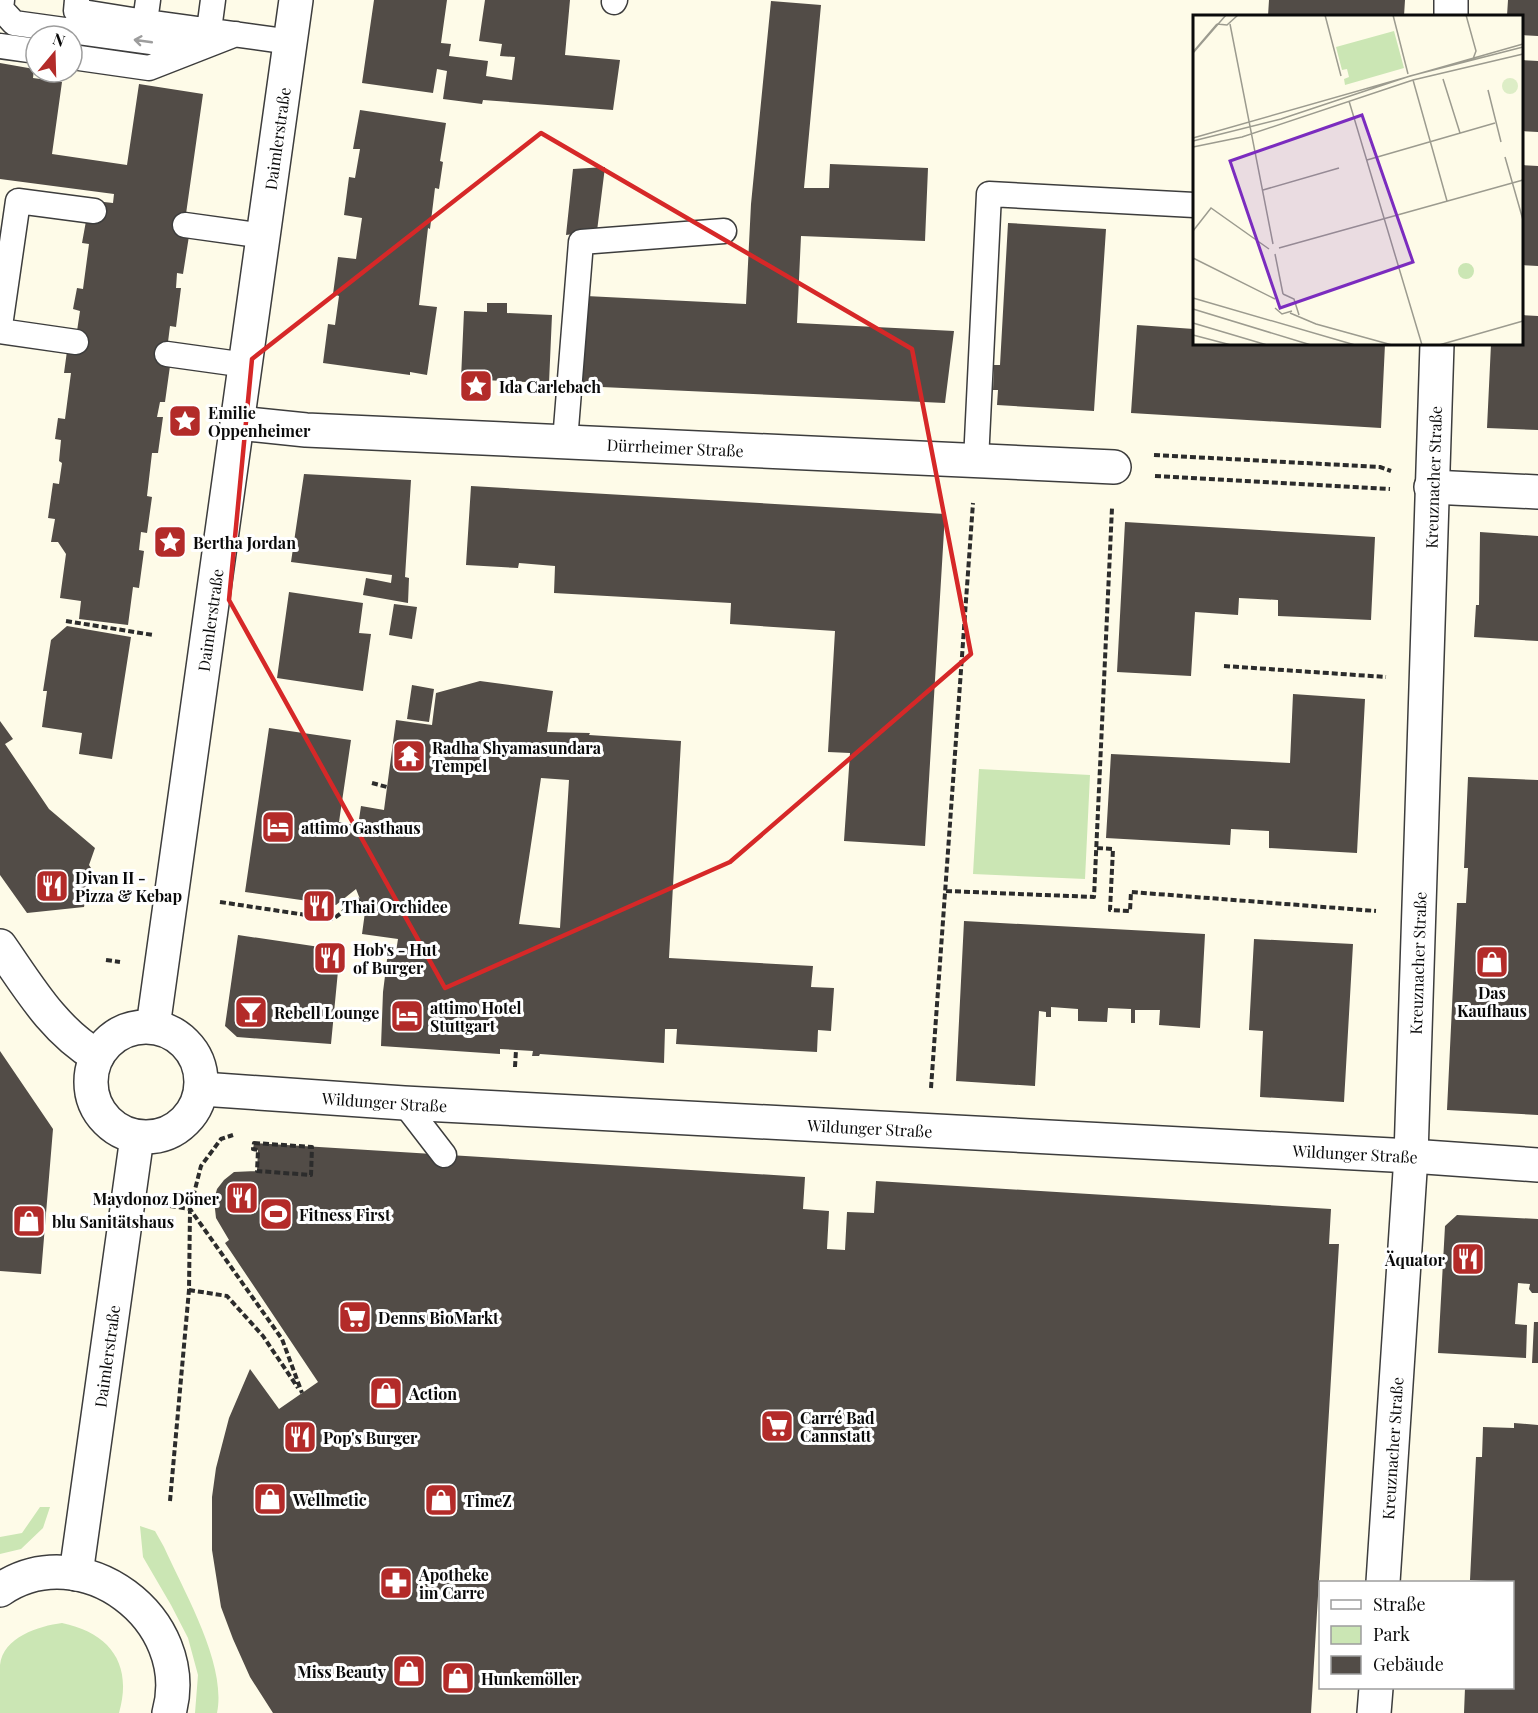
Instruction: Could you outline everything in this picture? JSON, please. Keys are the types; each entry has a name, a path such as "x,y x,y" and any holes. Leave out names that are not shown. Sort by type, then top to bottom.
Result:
{"street":[{"name":"Daimlerstraße","path":"153,1027 296,0"},
{"path":"1450,15 1451,0"},
{"name":"Kreuznacher Straße","path":"1383,1581 1411,1156 1437,345"},
{"name":"Dürrheimer Straße","path":"238,423 306,430 1114,467"},
{"path":"1431,487 1538,492"},
{"path":"0,946 53,1021 82,1047 97,1056"},
{"path":"153,1027 170,1032 185,1042 195,1056 201,1072 202,1089 195,1110 180,1126 161,1136 137,1137 119,1131 102,1118 93,1098 90,1077 97,1056 106,1043 120,1032 153,1027"},
{"name":"Wildunger Straße","path":"202,1089 261,1095 1411,1156 1538,1165"},
{"name":"Daimlerstraße","path":"76,1574 137,1137"},
{"path":"0,1590 42,1574 76,1574 110,1584 139,1605 160,1632 172,1665 173,1701 169,1713"},
{"path":"1374,1713 1376,1689"}],"lane":[{"path":"2,0 1,9 14,22 180,46 209,30"},
{"path":"77,0 76,11 146,11 209,30 291,42"},
{"path":"209,30 213,0"},
{"path":"84,59 149,68 236,34"},
{"path":"0,46 24,49"},
{"path":"976,461 989,194 1193,205"},
{"path":"0,326 18,201 94,211"},
{"path":"185,225 264,236"},
{"path":"565,441 581,242 724,231"},
{"path":"0,331 76,342"},
{"path":"167,354 246,365"},
{"path":"404,1103 444,1155"}],"path":[{"path":"946,891 1094,897 1114,467 1132,453 1380,466 1431,487"},
{"path":"928,1131 976,461"},
{"path":"1152,476 1379,489 1431,487"},
{"path":"66,621 153,635"},
{"path":"1224,666 1425,679"},
{"path":"372,783 387,787"},
{"path":"1097,848 1113,849 1110,910 1130,911 1131,892 1418,914"},
{"path":"220,902 333,919 360,899"},
{"path":"170,1501 189,1290 190,1209 201,1166 221,1139 259,1128 261,1095"},
{"path":"254,1143 312,1147 311,1175 257,1171 258,1150 253,1149 254,1143"},
{"path":"189,1290 227,1296 263,1336 302,1394 282,1339 190,1209"}],"highlighted area":[{"path":"541,133 912,349 971,654 730,862 445,988 229,600 252,359"}],"green space":[{"path":"979,769 1090,775 1085,879 973,874"},
{"path":"40,1507 50,1507 43,1528 21,1549 0,1554 0,1537 22,1533"},
{"path":"140,1526 155,1531 202,1628 216,1673 217,1713 195,1713 198,1675 188,1638 143,1557"},
{"path":"62,1623 93,1634 114,1653 123,1680 123,1695 119,1713 0,1713 0,1665 8,1647 15,1640 33,1630"}],"building":[{"path":"374,0 447,0 441,43 451,44 449,56 488,61 486,76 512,80 515,57 500,56 502,44 479,41 485,0 570,0 565,55 620,60 613,110 483,100 482,104 443,99 447,71 437,69 433,93 362,83"},
{"path":"1269,0 1405,0 1404,15 1268,15"},
{"path":"1508,0 1538,0 1538,36 1523,35 1523,15 1507,15"},
{"path":"771,1 821,5 804,188 829,188 830,164 928,168 925,241 801,236 797,323 954,331 945,403 580,386 586,296 746,304 751,204"},
{"path":"1523,60 1538,61 1538,132 1523,131"},
{"path":"0,63 24,67 24,84 62,84 52,154 127,165 139,84 203,94 183,235 189,236 183,274 177,273 176,288 181,288 176,327 170,326 165,366 170,366 165,402 160,402 157,417 163,417 158,453 152,453 147,496 152,497 147,533 141,532 139,550 144,551 139,588 133,587 128,625 79,619 81,601 60,598 66,554 58,542 51,542 55,519 48,518 53,483 59,484 62,463 59,461 61,440 55,439 58,418 65,419 71,373 64,373 67,351 74,351 80,311 73,309 77,288 83,289 89,244 82,243 86,221 95,201 113,203 114,194 0,179"},
{"path":"360,110 446,123 440,161 443,162 439,189 435,188 430,229 428,228 419,305 437,307 427,375 410,372 410,375 323,363 328,324 335,325 339,296 333,294 338,257 356,259 362,218 344,215 349,177 355,178 360,149 353,149"},
{"path":"1523,165 1538,166 1538,266 1523,265"},
{"path":"605,167 597,231 566,235 573,169"},
{"path":"1008,223 1106,229 1094,411 997,405 998,390 993,390 994,365 1000,365"},
{"path":"487,303 507,303 507,313 552,315 549,383 461,379 464,311 487,312"},
{"path":"1523,315 1538,316 1538,430 1487,428 1491,345 1523,345"},
{"path":"1137,325 1193,329 1193,345 1385,345 1381,428 1131,413"},
{"path":"304,474 411,480 405,577 409,578 408,603 363,595 366,578 391,583 392,575 291,562"},
{"path":"471,486 945,514 925,846 844,841 850,753 828,752 835,631 730,624 731,603 554,593 555,566 519,563 518,568 466,565"},
{"path":"1125,522 1375,537 1371,620 1278,616 1278,600 1239,598 1238,615 1195,612 1191,676 1117,672"},
{"path":"1480,532 1538,536 1538,641 1474,637 1476,605 1479,605"},
{"path":"289,592 363,603 359,633 371,634 363,691 277,678"},
{"path":"394,604 417,607 412,639 389,635"},
{"path":"67,626 131,637 112,759 79,754 82,733 42,727 47,691 43,691 51,640"},
{"path":"480,681 553,691 547,732 590,733 589,735 681,741 669,958 813,966 811,987 834,988 831,1031 818,1030 817,1052 676,1044 677,1029 665,1029 664,1063 540,1054 532,1056 533,1051 500,1049 500,1054 381,1046 383,992 388,952 396,952 398,939 362,934 365,912 356,889 336,905 245,892 269,728 351,740 339,822 358,826 361,806 384,810 396,720 432,725 436,693","holes":["541,778 569,780 560,928 519,924"]},
{"path":"412,685 434,689 429,722 407,719"},
{"path":"1293,694 1365,699 1357,853 1269,848 1269,831 1231,829 1230,845 1106,838 1111,754 1290,763"},
{"path":"0,721 13,739 5,744 49,809 95,848 89,865 91,868 84,907 27,913 0,875"},
{"path":"1468,777 1538,780 1538,1115 1447,1110 1457,903 1466,903 1468,868 1464,868"},
{"path":"964,921 1205,934 1200,1028 1159,1025 1160,1010 1135,1010 1135,1023 1131,1023 1131,1009 1108,1008 1107,1022 1078,1021 1078,1009 1051,1007 1051,1017 1046,1017 1046,1012 1039,1011 1035,1086 956,1081"},
{"path":"238,935 340,950 331,1044 237,1037 225,1026"},
{"path":"1254,939 1353,944 1344,1102 1260,1097 1263,1031 1249,1030"},
{"path":"0,1051 53,1129 41,1274 0,1271"},
{"name":"Carré Bad Cannstatt","path":"254,1143 805,1177 803,1209 829,1211 827,1249 845,1250 847,1212 874,1213 876,1181 1331,1209 1329,1244 1339,1244 1311,1713 273,1713 250,1677 221,1607 212,1550 212,1497 216,1468 229,1418 250,1369 279,1409 318,1382 225,1243 229,1240 216,1218 214,1200 217,1189 224,1180 234,1172 257,1171 258,1150 253,1149"},
{"path":"1457,1215 1538,1219 1538,1293 1532,1293 1529,1289 1530,1284 1518,1283 1515,1324 1527,1325 1526,1358 1438,1353 1445,1226"},
{"path":"1534,1322 1538,1322 1538,1363 1532,1363"},
{"path":"1514,1423 1538,1425 1538,1713 1464,1713 1465,1689 1514,1689 1514,1581 1470,1580 1476,1457 1482,1457 1483,1427 1514,1428"}],"place":[{"name":"Ida Carlebach","path":"476,386"},
{"name":"Emilie Oppenheimer","path":"185,421"},
{"name":"Bertha Jordan","path":"170,542"},
{"name":"Radha Shyamasundara Tempel","path":"409,756"},
{"name":"attimo Gasthaus","path":"278,827"},
{"name":"Divan II - Pizza & Kebap","path":"52,886"},
{"name":"Thai Orchidee","path":"319,906"},
{"name":"Hob's - Hut of Burger","path":"330,958"},
{"name":"Das Kaufhaus","path":"1492,962"},
{"name":"Rebell Lounge","path":"251,1012"},
{"name":"attimo Hotel Stuttgart","path":"407,1016"},
{"name":"Maydonoz Döner","path":"242,1198"},
{"name":"Fitness First","path":"276,1214"},
{"name":"blu Sanitätshaus","path":"29,1221"},
{"name":"Äquator","path":"1468,1259"},
{"name":"Denns BioMarkt","path":"355,1317"},
{"name":"Action","path":"386,1393"},
{"name":"Carré Bad Cannstatt","path":"777,1426"},
{"name":"Pop's Burger","path":"300,1437"},
{"name":"Wellmetic","path":"270,1499"},
{"name":"TimeZ","path":"441,1500"},
{"name":"Apotheke im Carre","path":"396,1583"},
{"name":"Miss Beauty","path":"409,1671"},
{"name":"Hunkemöller","path":"458,1678"}]}
